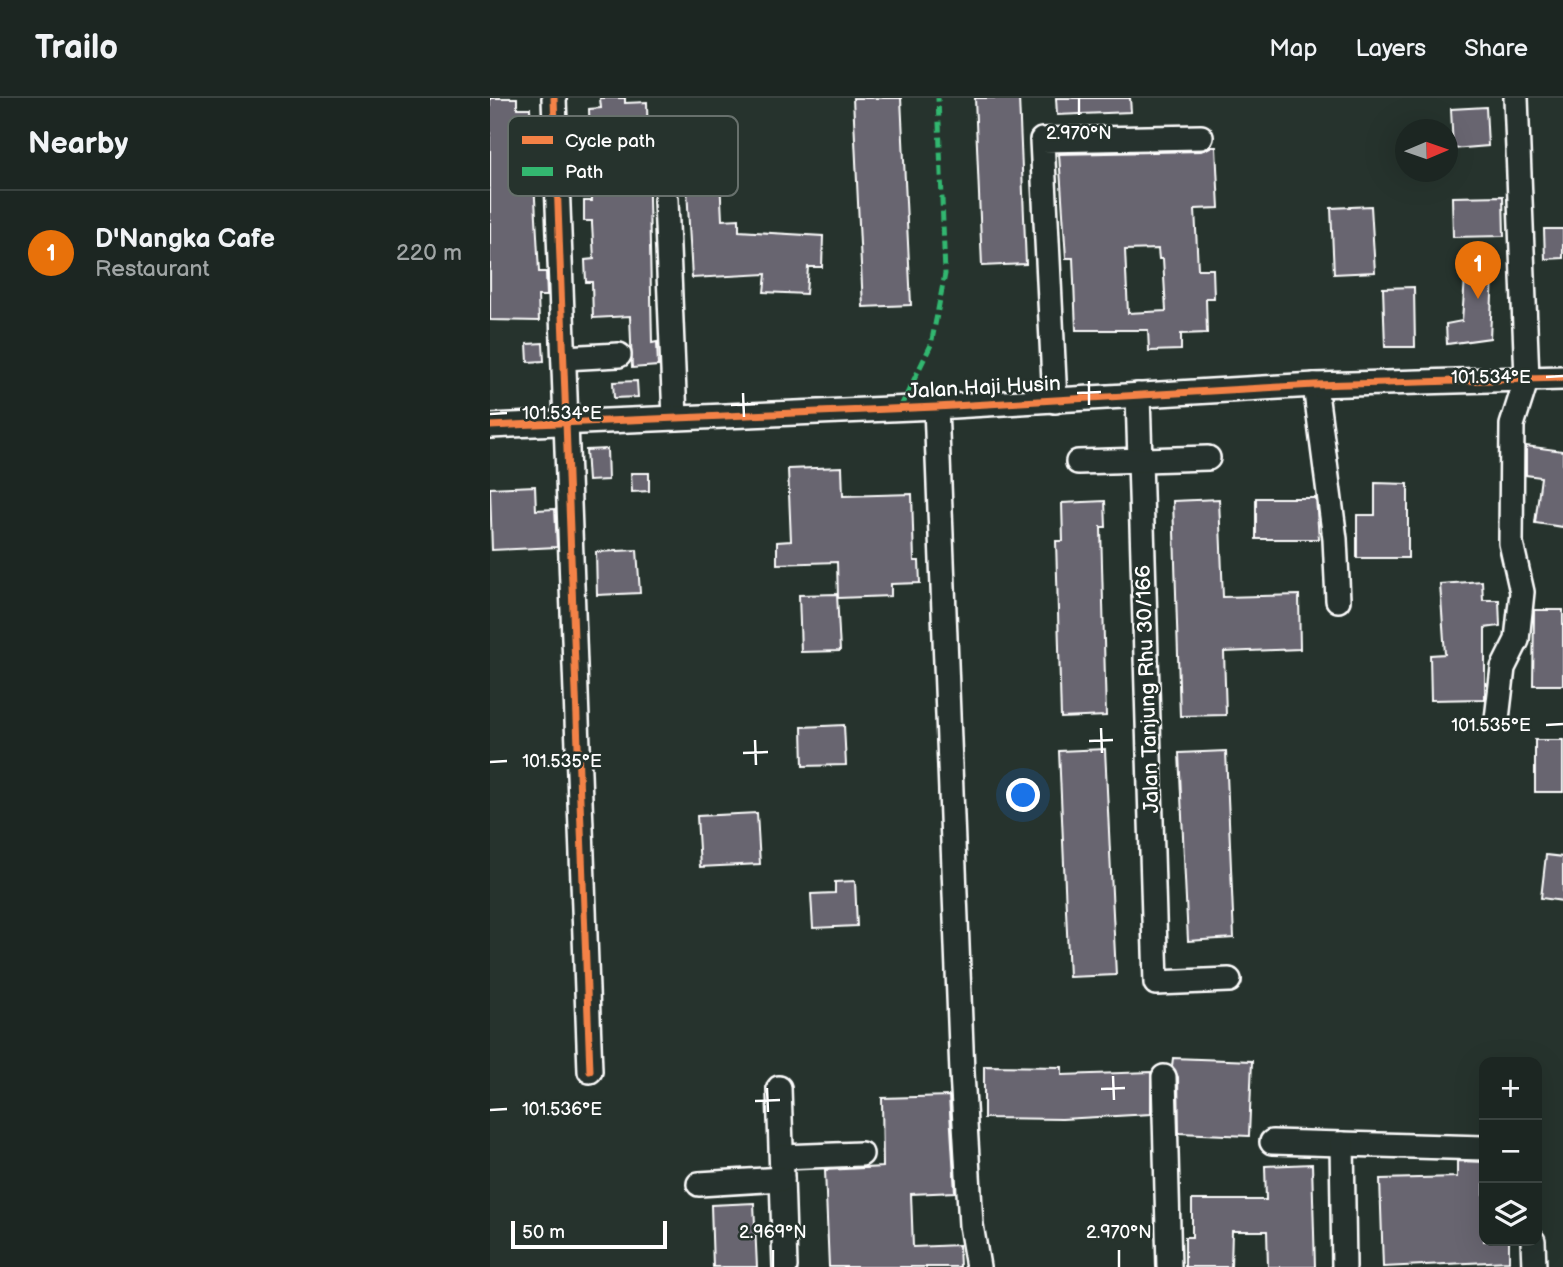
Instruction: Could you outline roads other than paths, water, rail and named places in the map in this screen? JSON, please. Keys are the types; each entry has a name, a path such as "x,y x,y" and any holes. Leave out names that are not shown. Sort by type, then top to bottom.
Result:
{"street":[{"path":"554,98 555,116"},
{"path":"1497,719 1503,668 1517,640 1522,593 1511,543 1513,425 1527,378 1516,98"},
{"path":"1055,401 1042,140 1201,137"},
{"path":"558,196 590,1071"},
{"path":"666,200 675,418"},
{"path":"564,358 619,355"},
{"name":"Jalan Haji Husin","path":"490,426 1055,401 1315,384 1563,377"},
{"path":"1315,384 1335,540 1338,600"},
{"name":"Jalan Tanjung Rhu 30/166","path":"1138,395 1156,983 1229,980"},
{"path":"936,407 962,1059 971,1225 978,1267"},
{"path":"1078,462 1208,458"},
{"path":"1164,1077 1169,1267"},
{"path":"779,1088 785,1267"},
{"path":"1272,1142 1479,1147"},
{"path":"1342,1144 1344,1267"},
{"path":"699,1184 861,1154"},
{"path":"1533,1246 1534,1267"}],"place":[{"name":"D'Nangka Cafe","path":"1478,299"}]}
